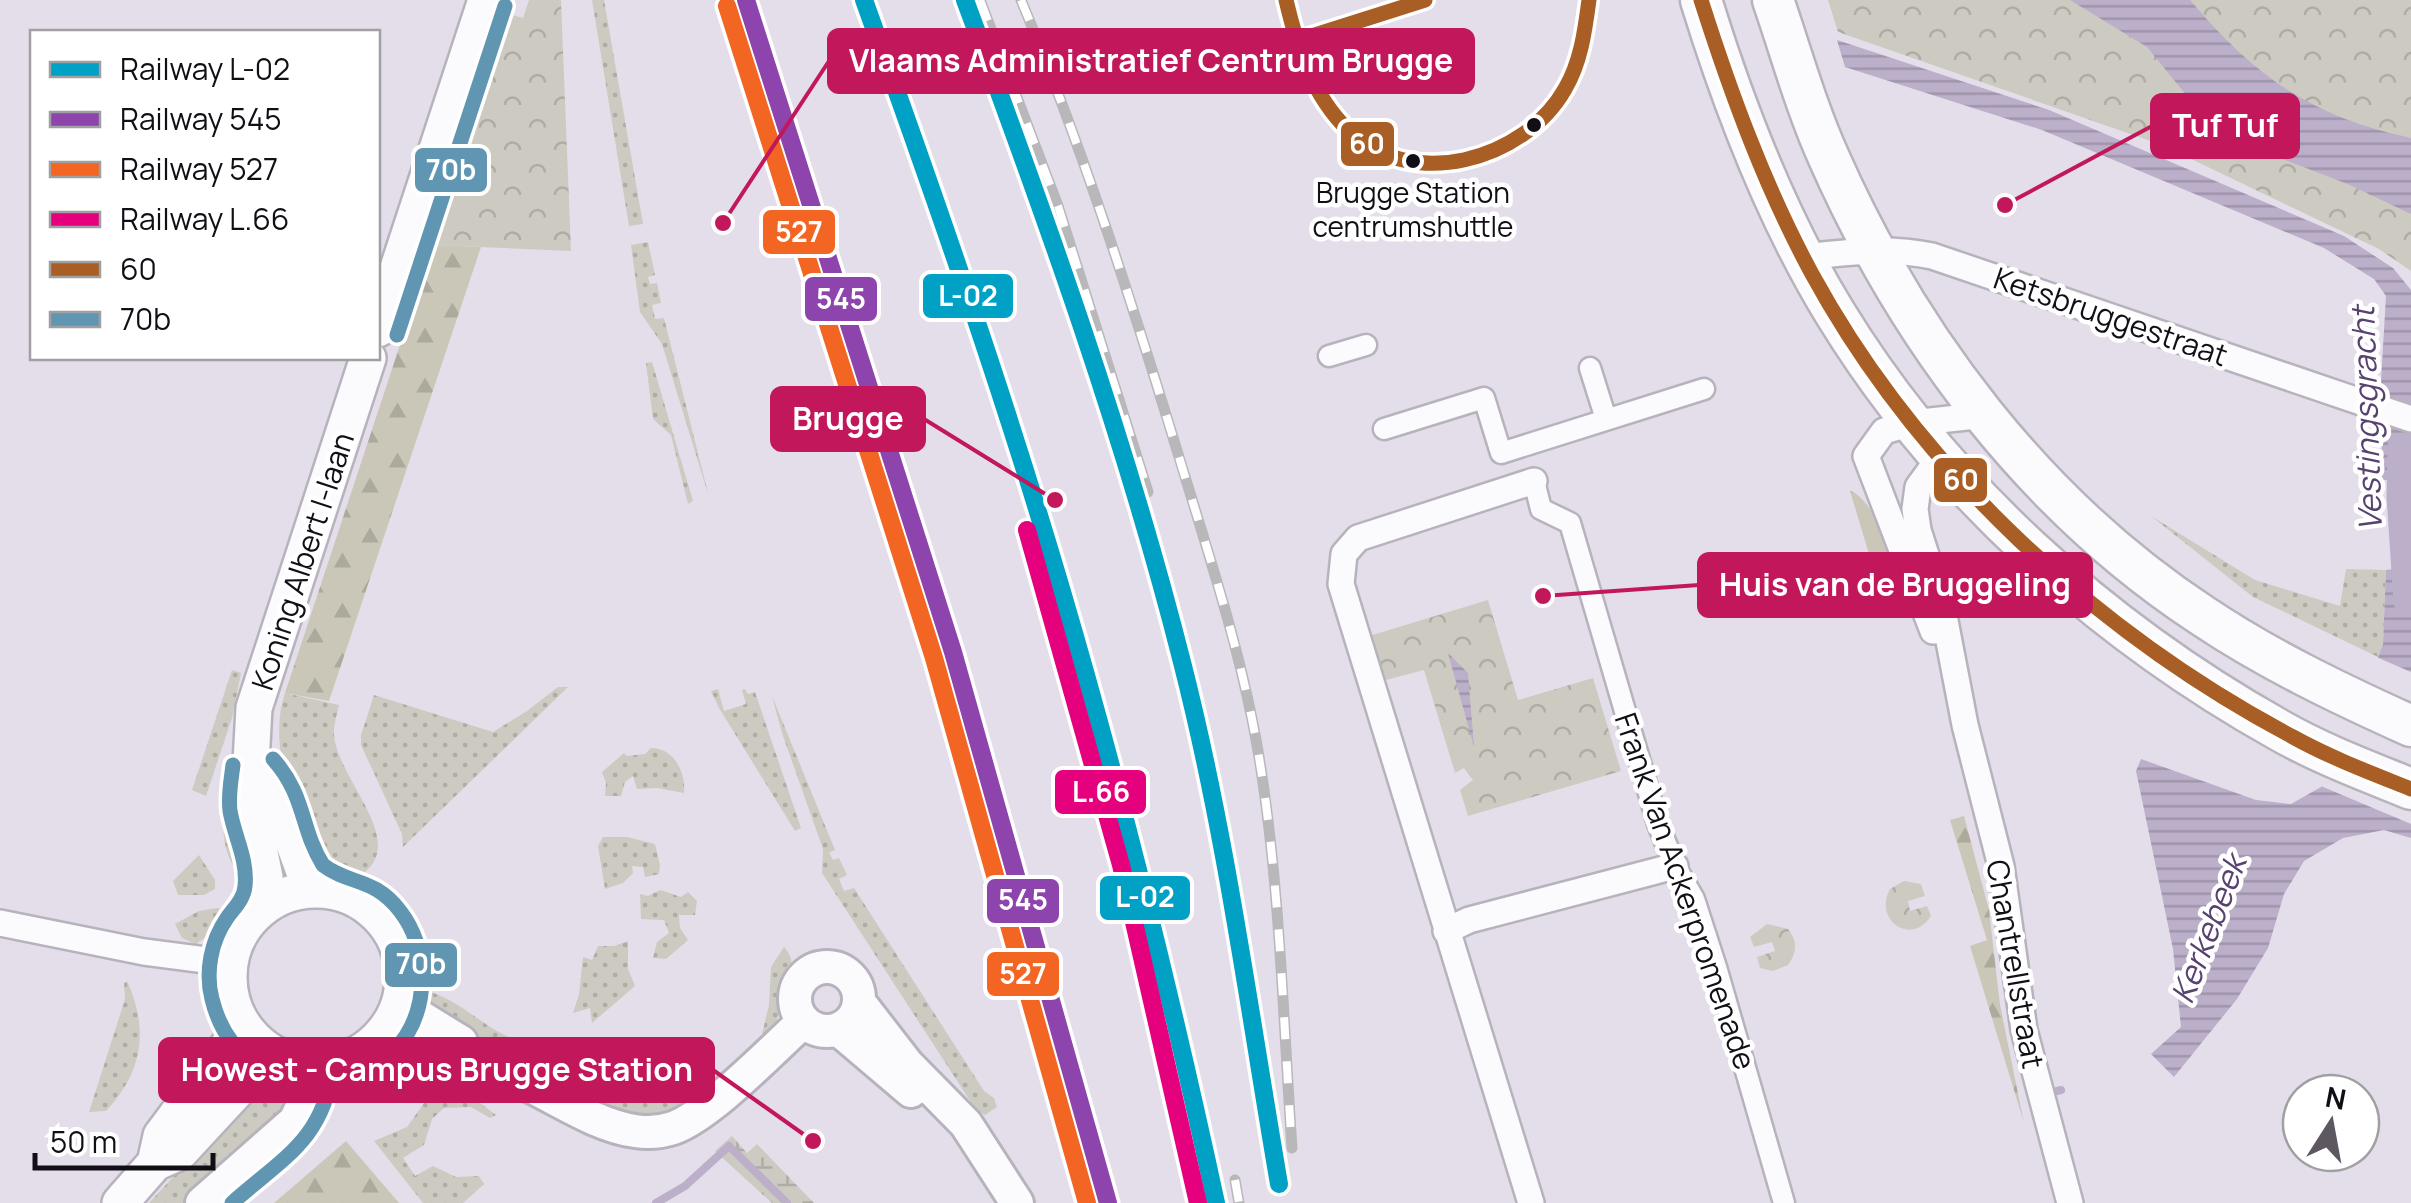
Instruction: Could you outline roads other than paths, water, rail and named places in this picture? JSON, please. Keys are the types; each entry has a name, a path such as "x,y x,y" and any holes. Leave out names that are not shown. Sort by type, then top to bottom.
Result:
{"main road":[{"path":"380,324 486,0"},
{"path":"1701,0 1731,92 1804,257 1837,316 1939,458 2046,564 2112,619 2186,672 2308,744 2411,789"},
{"path":"1773,0 1827,154 1874,250 1918,326 1984,415 2057,496 2128,560 2203,616 2327,686 2411,726"},
{"name":"Koning Albert I-laan","path":"259,910 265,878 254,708 367,360"},
{"path":"1939,458 1984,415"},
{"name":"Koning Albert I-laan","path":"259,786 306,876 322,890"},
{"path":"322,890 362,903 386,926 400,956 403,977 400,999 382,1034 368,1048 350,1057 313,1064 278,1056 257,1042 240,1022 228,983 240,934 259,910 289,895 322,890"},
{"path":"120,1203 155,1163 180,1152 187,1124 240,1022"},
{"path":"187,1124 278,1056"}],"street":[{"name":"Ketsbruggestraat","path":"1804,257 1874,250 1904,250 1932,256 2411,419"},
{"path":"1329,356 1366,345"},
{"path":"1590,368 1606,419"},
{"path":"1532,1203 1340,584 1344,554 1358,538 1534,460 1606,419 1704,388"},
{"path":"1384,429 1484,398 1501,452 1534,460"},
{"name":"Chantrellstraat","path":"1965,725 1912,568 1866,456 1884,431 1984,415"},
{"name":"Chantrellstraat","path":"1939,458 1918,487 1918,530 1942,605 1965,725 2000,866 2024,1030 2070,1203"},
{"name":"Frank Van Ackerpromenade","path":"1534,460 1541,509 1570,523 1658,824 1694,899 1784,1203"},
{"path":"1446,931 1469,920 1675,866"},
{"path":"0,922 172,956 230,963"},
{"path":"826,967 840,969 850,977 859,1002 856,1014 838,1029 826,1031 804,1022 796,1008 795,994 801,980 813,970 826,967"},
{"path":"400,999 455,1047 513,1083 522,1082 622,1128 654,1132 672,1128 700,1113 804,1022"},
{"path":"859,1002 907,1064 966,1124 1017,1203"},
{"path":"838,1029 950,1123 974,1152 1005,1203"},
{"path":"382,1034 455,1047"},
{"path":"202,1203 295,1121 303,1108 313,1064"}],"water":[{"path":"2070,0 2190,0 2238,51 2288,90 2344,118 2411,138 2411,214 2267,153 2188,97 2147,47"},
{"path":"1837,40 2049,110 2344,236 2393,268 2411,290 2411,480 2382,480 2381,381 2386,296 2374,279 2324,248 2042,130 1845,67"},
{"path":"2411,568 2411,838 2384,830 2343,838 2304,861 2284,894 2268,948 2237,999 2174,1077 2151,1054 2181,1027 2173,949 2136,771 2141,759 2256,800 2291,804 2321,787 2350,732 2383,644 2386,570"},
{"path":"1448,653 1468,673 1474,747"}],"waterway":[{"name":"Vestingsgracht","path":"2400,447 2406,602"},
{"name":"Kerkebeek","path":"2057,1091 2061,1090"},
{"path":"656,1203 685,1186 729,1146 787,1203"}],"railway":[{"path":"980,0 1058,206 1148,492"},
{"path":"1021,0 1125,284 1244,681 1272,854 1292,1148"},
{"path":"1235,1180 1239,1203"}],"rail line":[{"name":"545","path":"746,0 953,652 1108,1203"},
{"name":"L-02","path":"864,0 968,296 1063,595 1145,898 1216,1203"},
{"name":"L-02","path":"965,0 1110,411 1160,578 1198,727 1224,857 1279,1184"},
{"name":"527","path":"727,6 934,658 1087,1203"},
{"name":"L.66","path":"1027,530 1121,865 1198,1203"}],"place":[{"name":"Brugge Station centrumshuttle","path":"1413,161"},
{"name":"Tuf Tuf","path":"2005,205"},
{"name":"Vlaams Administratief Centrum Brugge","path":"723,223"},
{"name":"Brugge","path":"1055,500"},
{"name":"Huis van de Bruggeling","path":"1543,596"},
{"name":"Howest - Campus Brugge Station","path":"813,1141"}]}
